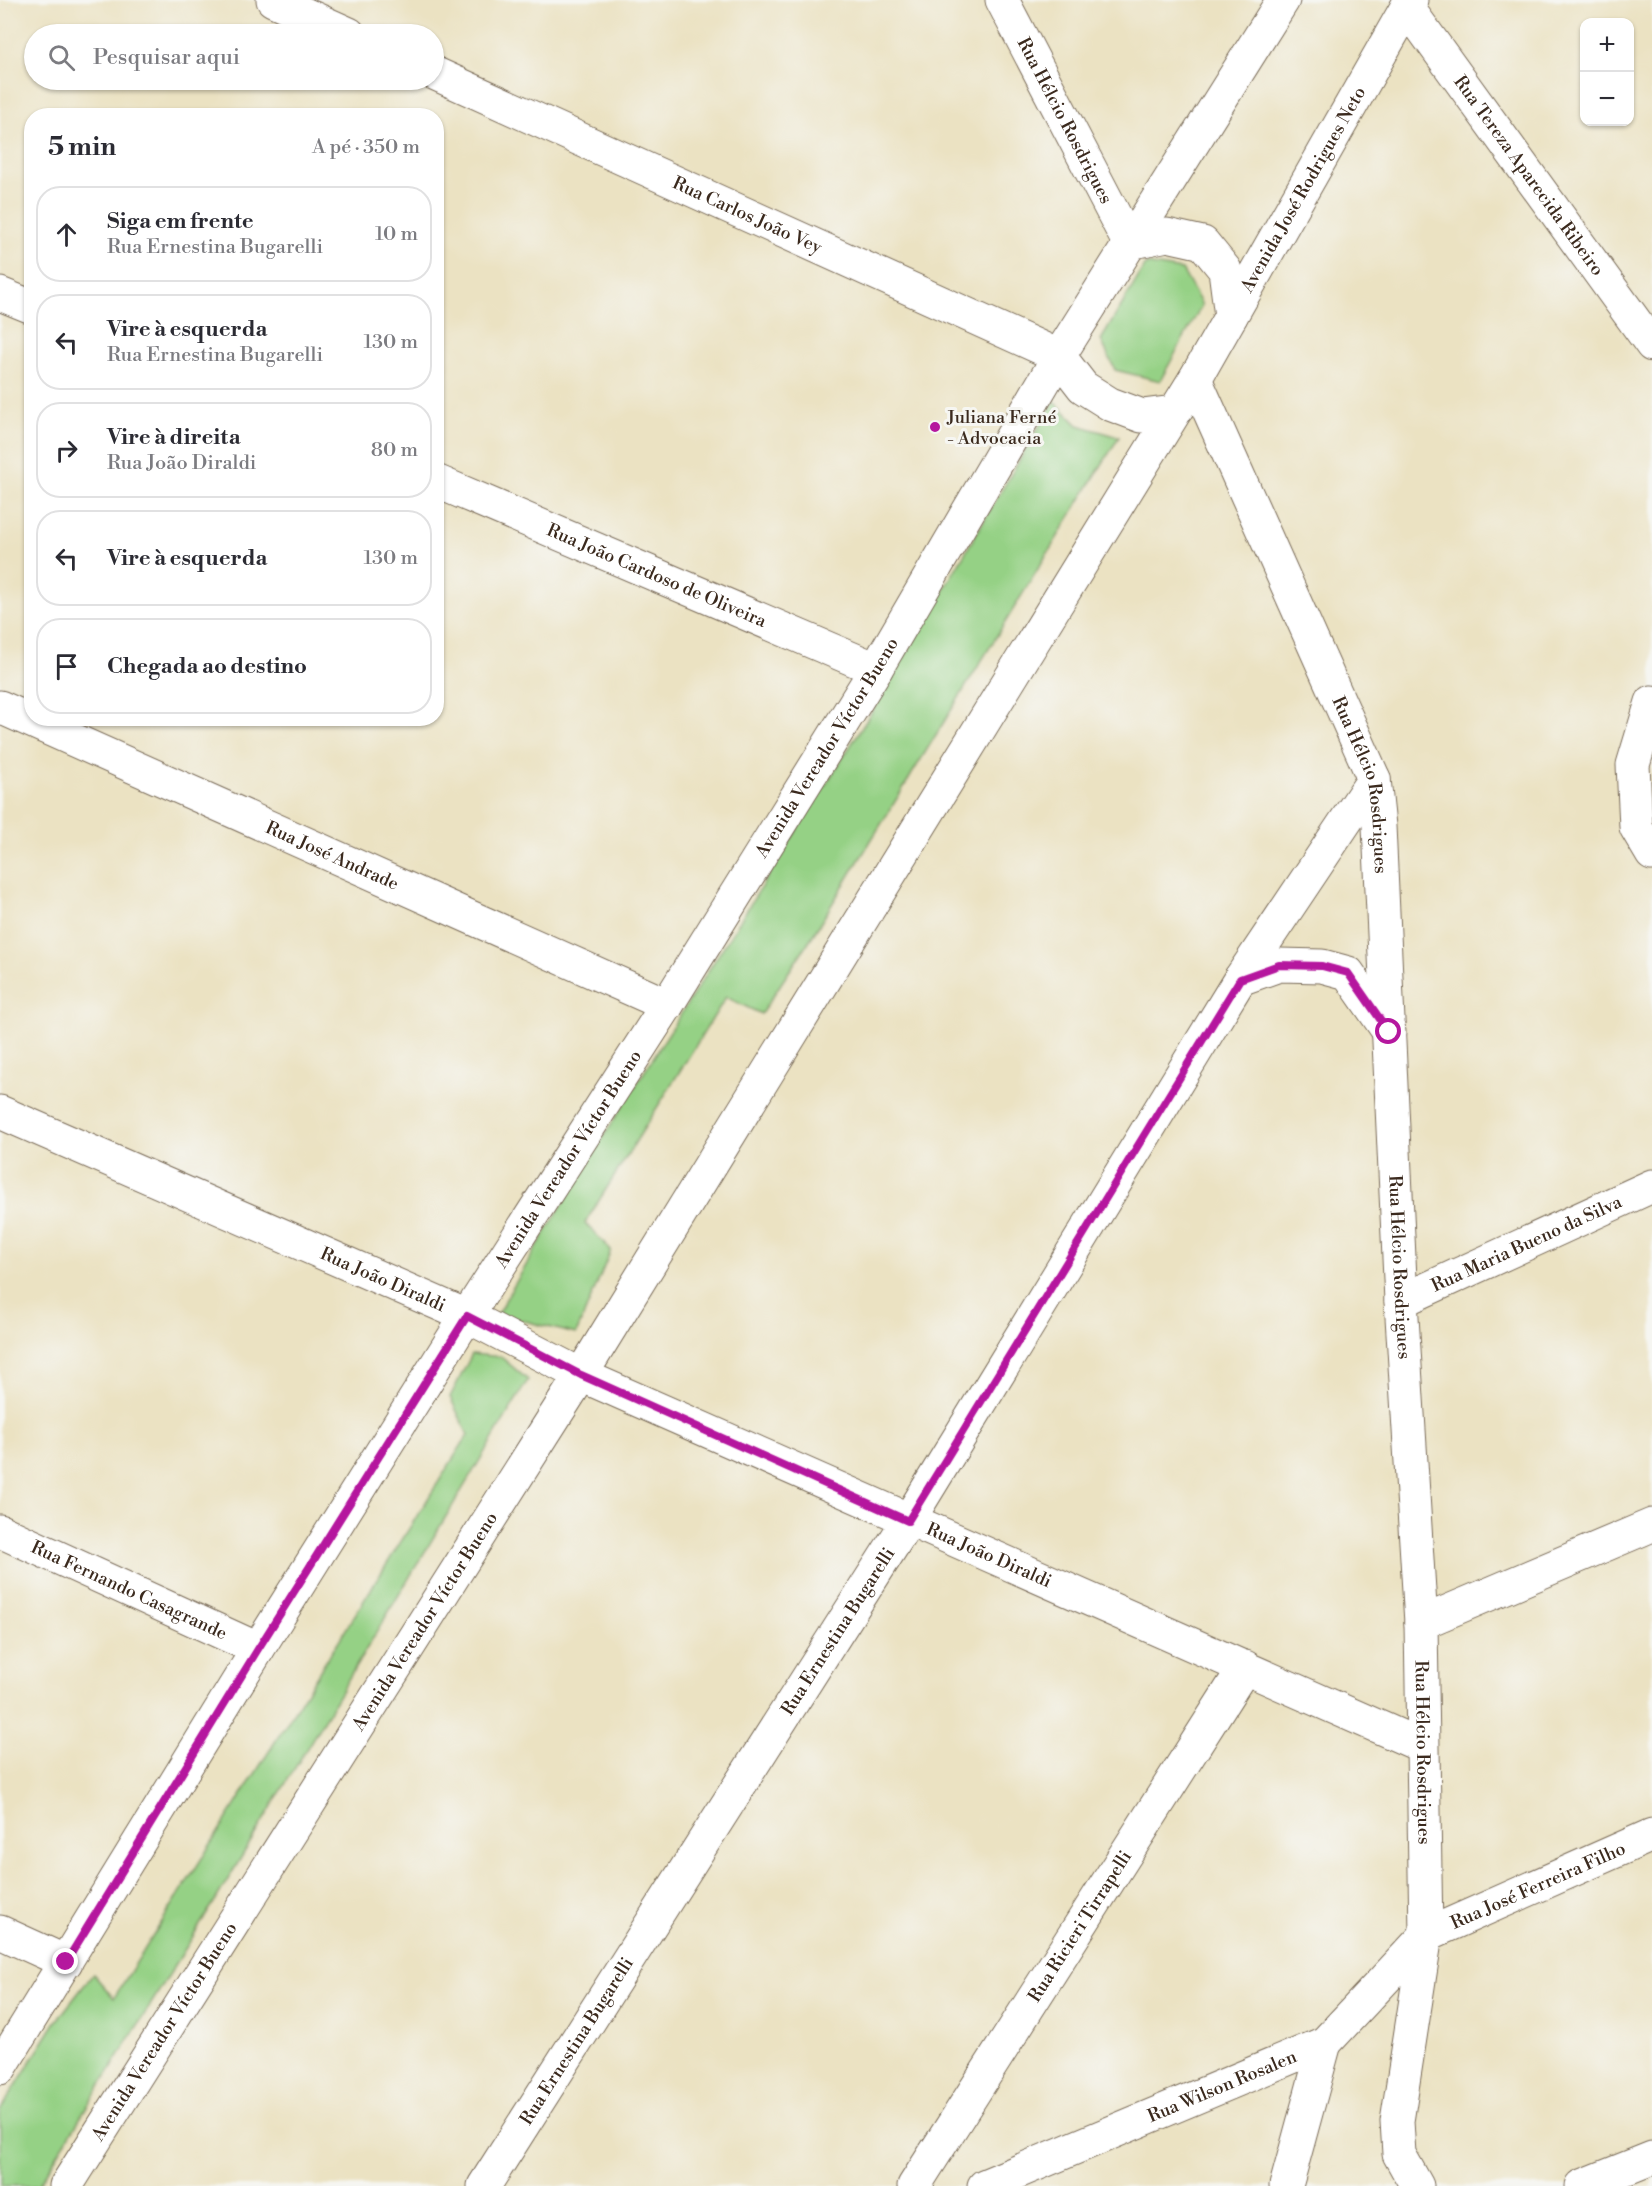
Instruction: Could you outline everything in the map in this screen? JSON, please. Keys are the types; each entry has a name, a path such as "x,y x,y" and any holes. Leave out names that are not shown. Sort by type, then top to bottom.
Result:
{"street":[{"path":"273,0 327,24"},
{"name":"Rua Hélcio Rosdrigues","path":"1002,0 1129,243"},
{"path":"1129,243 1283,0"},
{"name":"Avenida José Rodrigues Neto","path":"1195,379 1409,4"},
{"name":"Rua Tereza Aparecida Ribeiro","path":"1409,4 1652,345"},
{"name":"Rua Carlos João Vey","path":"444,78 1059,356"},
{"path":"1129,243 1167,235 1203,243 1225,270 1231,316"},
{"name":"Avenida Vereador Víctor Bueno","path":"0,2068 258,1649 876,669 1059,356 1129,243"},
{"path":"0,294 24,304"},
{"path":"1059,356 1083,387 1110,404 1142,416 1174,412"},
{"name":"Rua Hélcio Rosdrigues","path":"1195,379 1374,779 1380,826 1401,1301 1421,1623 1426,1935 1397,2121 1399,2154 1417,2186"},
{"name":"Avenida Vereador Víctor Bueno","path":"66,2186 581,1375 1195,379"},
{"name":"Rua João Cardoso de Oliveira","path":"444,484 876,669"},
{"path":"1652,702 1633,765 1636,827 1652,854"},
{"name":"Rua José Andrade","path":"0,707 24,718"},
{"name":"Rua José Andrade","path":"42,726 666,1005"},
{"name":"Rua Ernestina Bugarelli","path":"484,2186 908,1521 1240,979 1374,779"},
{"path":"1240,979 1279,965 1322,966 1348,973 1389,1032"},
{"name":"Rua João Diraldi","path":"0,1112 467,1316 581,1375 1422,1746"},
{"name":"Rua Maria Bueno da Silva","path":"1401,1301 1652,1186"},
{"path":"1421,1623 1652,1525"},
{"name":"Rua Fernando Casagrande","path":"0,1531 258,1649"},
{"name":"Rua Ricieri Tirrapelli","path":"914,2186 1245,1667"},
{"name":"Rua José Ferreira Filho","path":"1426,1935 1652,1835"},
{"path":"0,1932 66,1962"},
{"name":"Rua Wilson Rosalen","path":"984,2186 1325,2043 1426,1935"},
{"path":"1286,2186 1325,2043"},
{"path":"1582,2186 1636,2170"}],"green space":[{"path":"1146,264 1182,270 1202,305 1160,381 1115,370 1101,340"},
{"path":"1054,401 1078,425 1119,437 813,935 761,1014 726,997 585,1223 611,1250 576,1334 497,1314 593,1153 873,710"},
{"path":"472,1354 501,1357 528,1380 218,1896 38,2186 0,2186 0,2111 55,2023 93,1974 114,1998 468,1435 450,1397"}],"place":[{"name":"Juliana Ferné - Advocacia","path":"935,427"}],"route":[{"path":"66,1962 258,1649 467,1316 581,1375 908,1521 1240,979 1279,965 1322,966 1348,973 1389,1032"}]}
